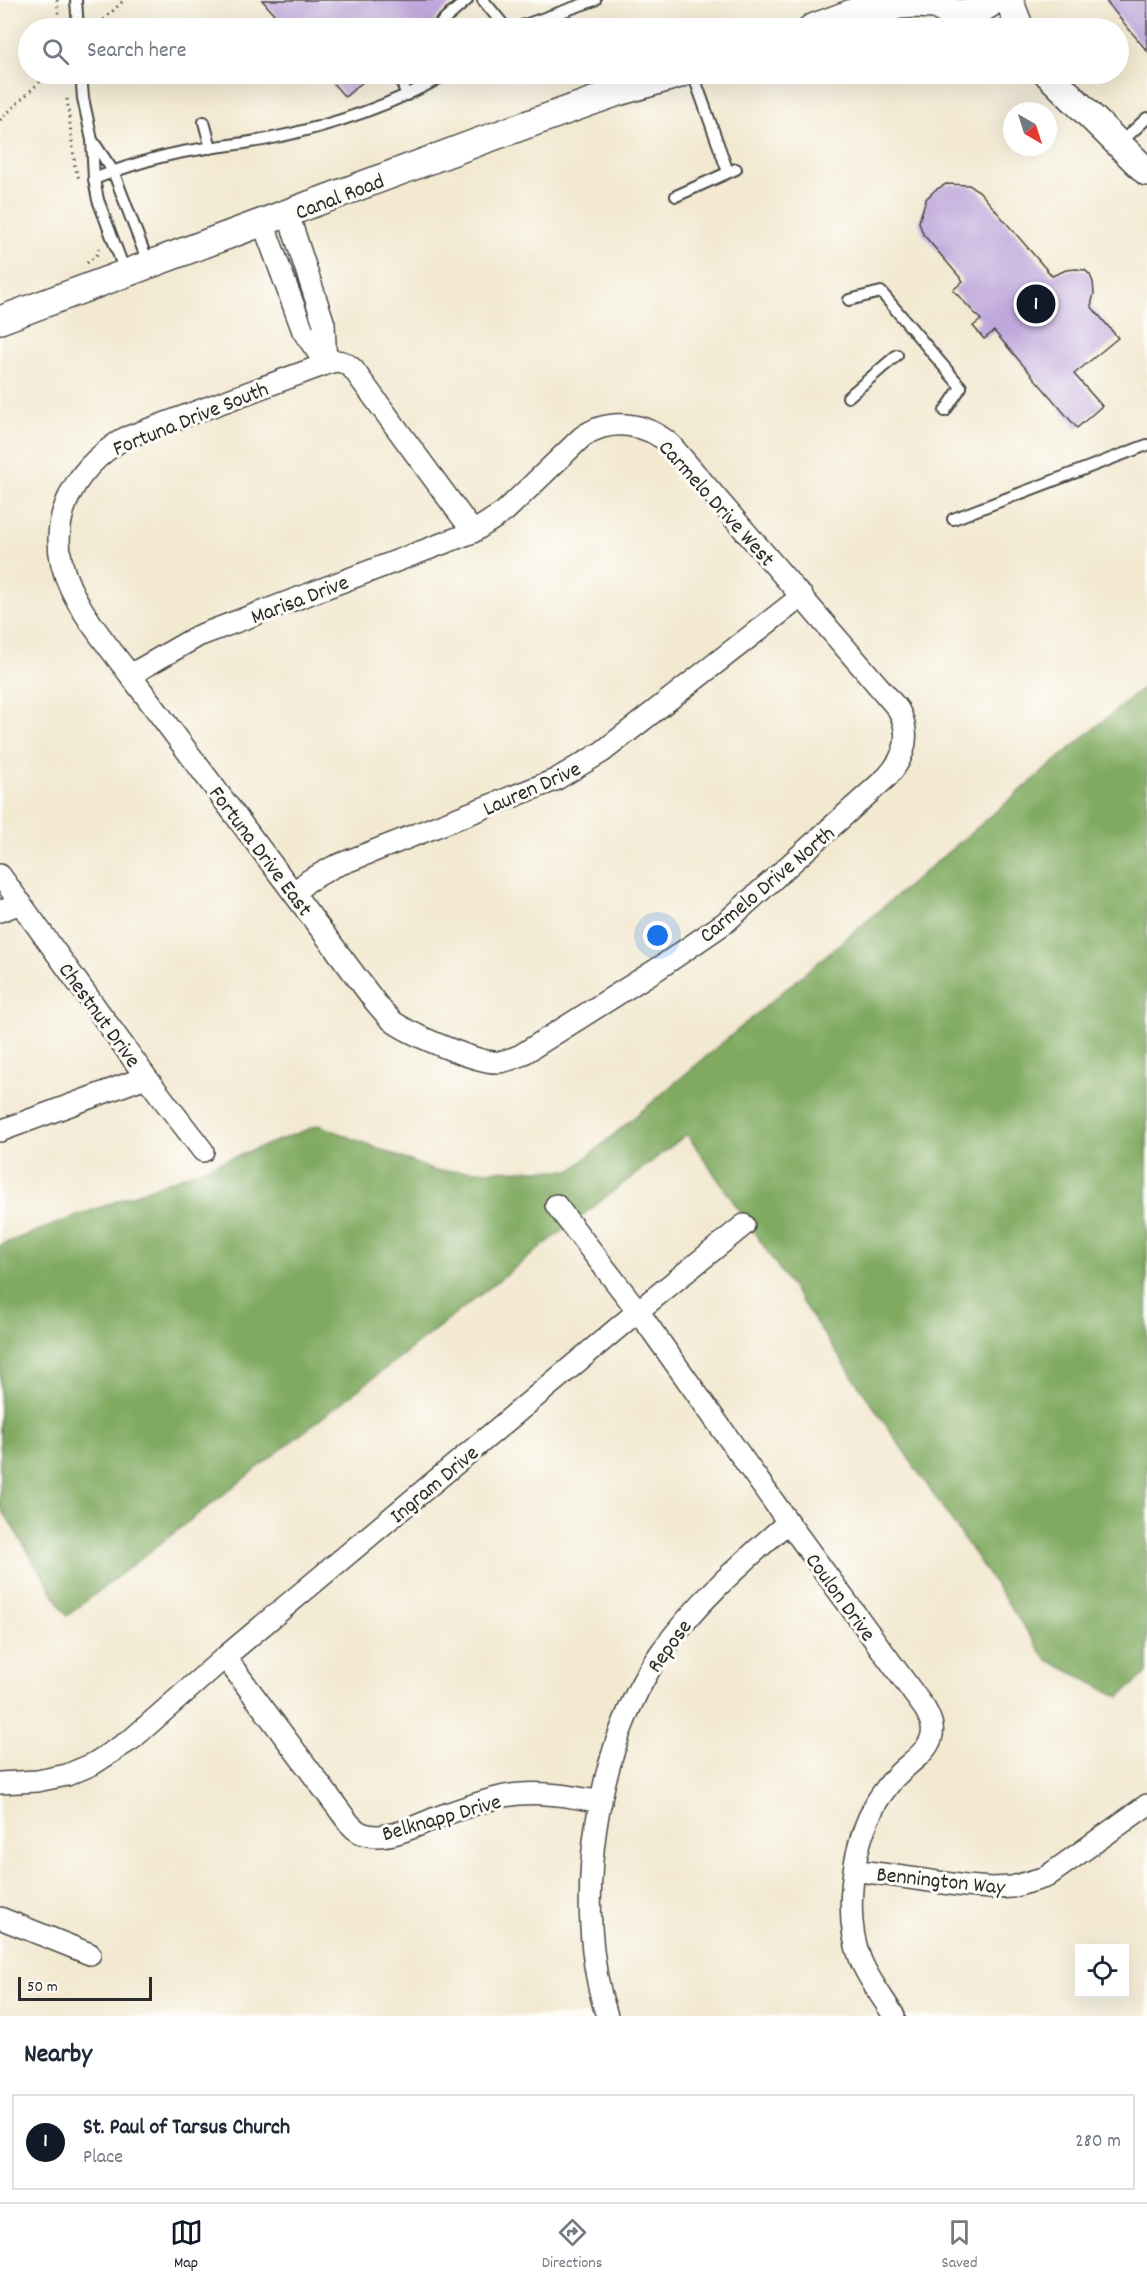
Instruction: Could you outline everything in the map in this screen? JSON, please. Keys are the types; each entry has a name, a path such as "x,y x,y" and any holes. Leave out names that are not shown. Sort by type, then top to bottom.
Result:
{"street":[{"path":"834,18 861,6 878,12 899,5 933,2 952,12 962,14 975,12 988,6 994,0"},
{"path":"1009,0 1016,18"},
{"path":"962,14 968,18"},
{"name":"Canal Road","path":"0,320 558,113 649,84"},
{"path":"1058,84 1147,172"},
{"path":"288,214 324,324 326,364"},
{"path":"263,223 303,331 326,364"},
{"path":"326,364 339,361 353,369 473,532"},
{"name":"Fortuna Drive South","path":"94,627 67,579 60,539 61,523 69,495 89,464 125,438 326,364"},
{"name":"Carmelo Drive West","path":"473,532 504,512 589,431 612,424 635,426 656,434 671,445 898,709 906,727 905,749"},
{"name":"Marisa Drive","path":"130,675 198,636 473,532"},
{"name":"Lauren Drive","path":"294,893 308,881 333,867 555,780 572,771 602,752 802,596"},
{"name":"Fortuna Drive East","path":"94,627 389,1018 397,1025 450,1049"},
{"name":"Carmelo Drive North","path":"450,1049 486,1061 498,1062 521,1055 658,968 736,914 887,777 901,759 905,749"},
{"name":"Chestnut Drive","path":"0,875 203,1151"},
{"path":"0,911 21,903"},
{"path":"0,1131 147,1077"},
{"name":"Coulon Drive","path":"556,1205 638,1311 925,1709 932,1722 933,1731 928,1745 893,1779 873,1808 861,1839 854,1870 852,1911 855,1940 861,1961 894,2016"},
{"name":"Ingram Drive","path":"0,1783 37,1781 66,1775 93,1764 124,1744 638,1311 744,1225"},
{"name":"Repose","path":"607,2016 594,1969 589,1907 591,1874 601,1802 611,1760 630,1706 660,1653 699,1603 788,1522"},
{"name":"Belknapp Drive","path":"225,1657 349,1823 366,1835 380,1836 400,1832 482,1802 506,1796 530,1794 601,1802"},
{"name":"Bennington Way","path":"854,1870 964,1886 1012,1887 1046,1877 1147,1805"},
{"path":"0,1918 90,1954"}],"lane":[{"path":"76,0 77,18"},
{"path":"446,18 467,0"},
{"path":"483,0 498,18"},
{"path":"544,18 595,0"},
{"path":"82,84 92,140 94,179 98,200 137,269"},
{"path":"402,84 407,95"},
{"path":"94,179 169,154 268,139 333,123 407,95 428,84"},
{"path":"676,196 732,171 697,84"},
{"path":"1119,144 1147,118"},
{"path":"204,122 211,148"},
{"path":"92,140 113,171 137,269"},
{"path":"849,300 881,292 961,387 945,411"},
{"path":"848,396 897,355"},
{"path":"953,519 1147,445"}],"path":[{"path":"57,0 59,18"},
{"path":"105,18 124,0"},
{"path":"0,120 38,84"}],"green space":[{"path":"1147,684 1147,1673 1119,1697 1046,1659 687,1134 67,1616 0,1506 0,1245 319,1125 435,1171 572,1170"}],"building":[{"path":"262,0 456,0 436,18 277,18"},
{"path":"1105,0 1147,0 1147,51 1129,29 1129,18 1120,18"},
{"path":"334,84 360,84 345,97"},
{"path":"946,184 969,185 979,191 1052,276 1066,270 1076,269 1085,270 1090,275 1094,293 1091,306 1118,338 1074,374 1102,406 1077,428 994,331 984,339 973,326 981,320 953,290 963,281 923,234 919,222 926,199"}],"place":[{"name":"St. Paul of Tarsus Church","path":"1036,304"}]}
